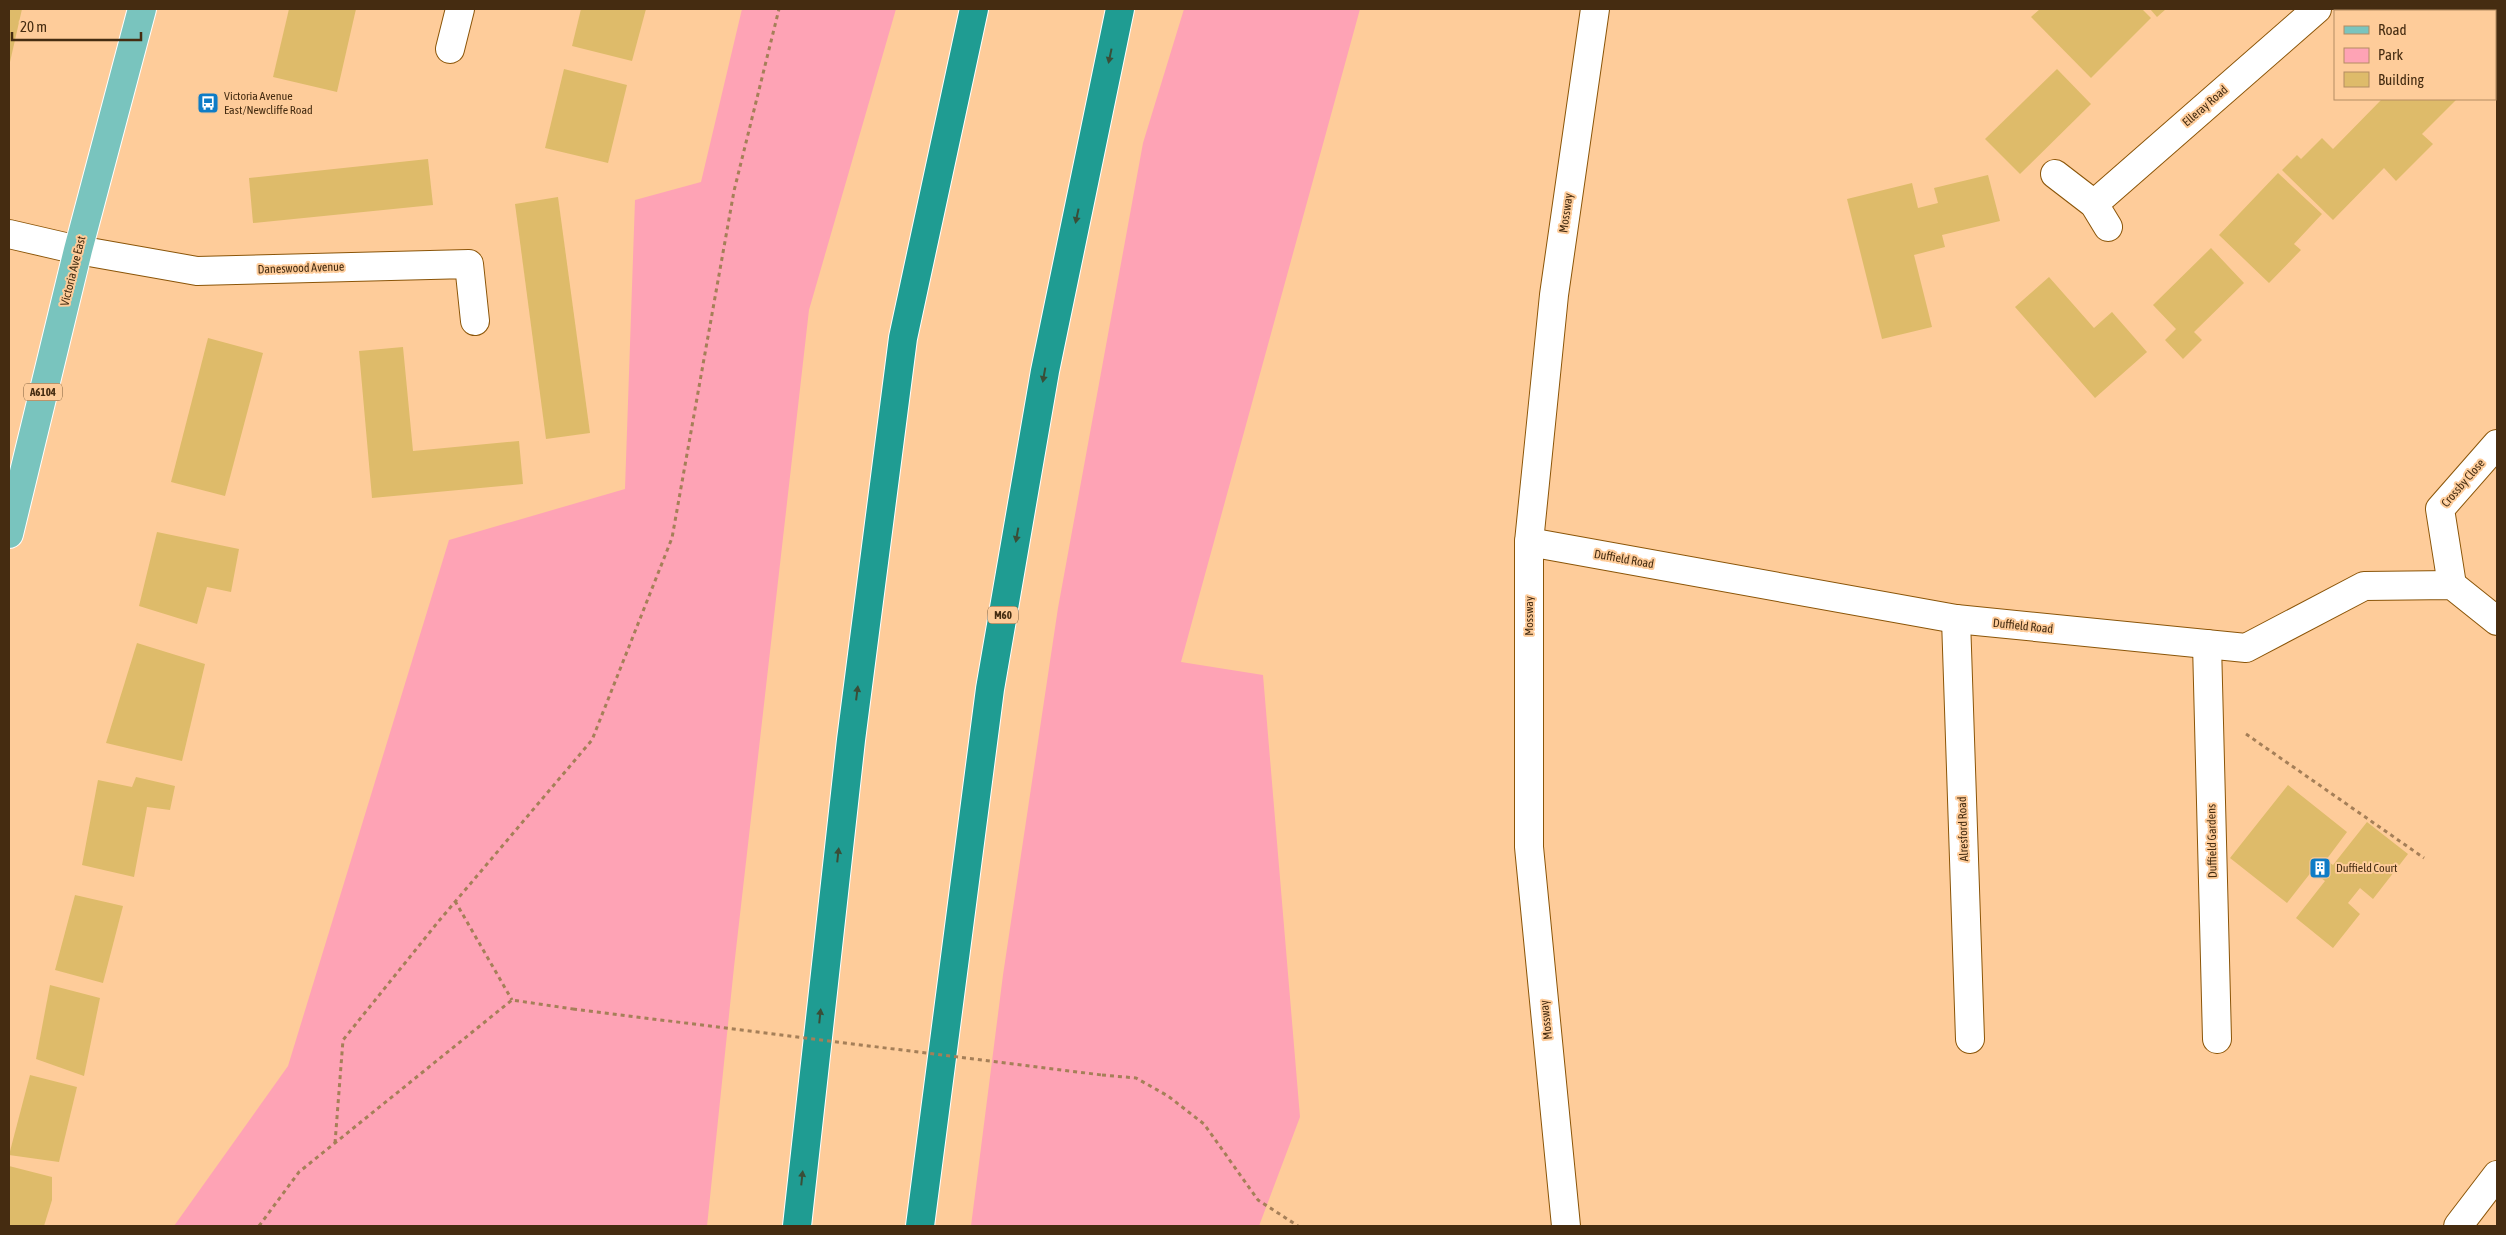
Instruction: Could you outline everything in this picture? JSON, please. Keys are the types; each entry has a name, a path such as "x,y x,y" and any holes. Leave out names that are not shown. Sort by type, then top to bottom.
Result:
{"highway":[{"path":"796,1226 851,740 903,338 974,9"},
{"name":"M60","path":"920,1226 990,689 1045,371 1120,9"}],"main road":[{"name":"Victoria Ave East","path":"9,534 78,250 142,9"}],"street":[{"path":"450,49 460,9"},
{"name":"Mossway","path":"1566,1226 1529,847 1529,542 1554,295 1596,9"},
{"name":"Elleray Road","path":"2094,204 2316,9"},
{"path":"2055,174 2094,204 2108,227"},
{"path":"9,234 78,250"},
{"name":"Daneswood Avenue","path":"78,250 197,271 469,264 475,321"},
{"name":"Crossby Close","path":"2452,586 2440,508 2497,444"},
{"name":"Duffield Road","path":"1529,542 1956,619 2246,648 2364,586 2452,586"},
{"path":"2452,586 2497,621"},
{"name":"Alresford Road","path":"1956,619 1970,1040"},
{"name":"Duffield Gardens","path":"2207,644 2217,1039"},
{"path":"2458,1226 2497,1175"}],"path":[{"path":"335,1143 343,1040 455,902 592,740 672,538 734,191 779,9"},
{"path":"2208,708 2424,858"},
{"path":"455,902 512,1000"},
{"path":"258,1226 299,1172 512,1000 1136,1078 1168,1096 1204,1124 1258,1200 1298,1226"}],"green space":[{"path":"742,9 896,9 809,310 734,967 707,1226 174,1226 288,1066 449,540 625,489 635,200 701,182"},
{"path":"1184,9 1360,9 1181,662 1263,675 1300,1117 1259,1226 971,1226 1003,975 1058,608 1143,143"}],"building":[{"path":"9,9 22,9 10,62 9,62"},
{"path":"289,9 356,9 337,92 273,77"},
{"path":"581,9 646,9 632,61 572,46"},
{"path":"2040,9 2142,9 2151,18 2091,78 2031,17"},
{"path":"2150,9 2166,9 2157,17"},
{"path":"2428,9 2480,9 2478,10"},
{"path":"564,69 627,85 608,163 545,148"},
{"path":"2057,69 2091,104 2020,174 1985,139"},
{"path":"2381,100 2456,100 2422,134 2433,144 2396,181 2384,168 2333,220 2282,170 2297,155 2301,159 2322,138 2333,149"},
{"path":"428,159 433,205 253,223 249,178"},
{"path":"2278,173 2322,214 2294,244 2301,250 2269,283 2219,235"},
{"path":"1988,175 2000,221 1942,235 1945,247 1914,255 1932,327 1882,339 1847,199 1912,183 1918,208 1938,203 1934,188"},
{"path":"558,197 590,433 546,439 515,204"},
{"path":"2211,248 2244,283 2194,332 2202,340 2183,359 2165,340 2176,329 2153,305"},
{"path":"2049,277 2094,328 2112,312 2147,352 2095,398 2015,307"},
{"path":"208,338 263,353 225,496 171,482"},
{"path":"403,347 413,451 519,441 523,484 372,498 359,351"},
{"path":"157,532 239,549 231,592 207,587 197,624 139,606"},
{"path":"137,643 205,664 182,761 106,743"},
{"path":"136,777 175,786 170,810 147,807 134,877 82,865 98,780 132,787"},
{"name":"Duffield Court","path":"2288,785 2347,832 2326,860 2333,865 2367,822 2408,854 2373,899 2360,888 2348,903 2360,914 2333,948 2296,918 2325,881 2312,871 2287,903 2230,858"},
{"path":"75,895 123,906 103,983 55,970"},
{"path":"50,985 100,998 84,1076 36,1059"},
{"path":"30,1075 77,1087 59,1162 9,1155"},
{"path":"9,1166 52,1177 52,1200 44,1226 9,1226"}],"place":[{"name":"Victoria Avenue East/Newcliffe Road","path":"208,103"},
{"name":"Duffield Court","path":"2320,868"}]}
